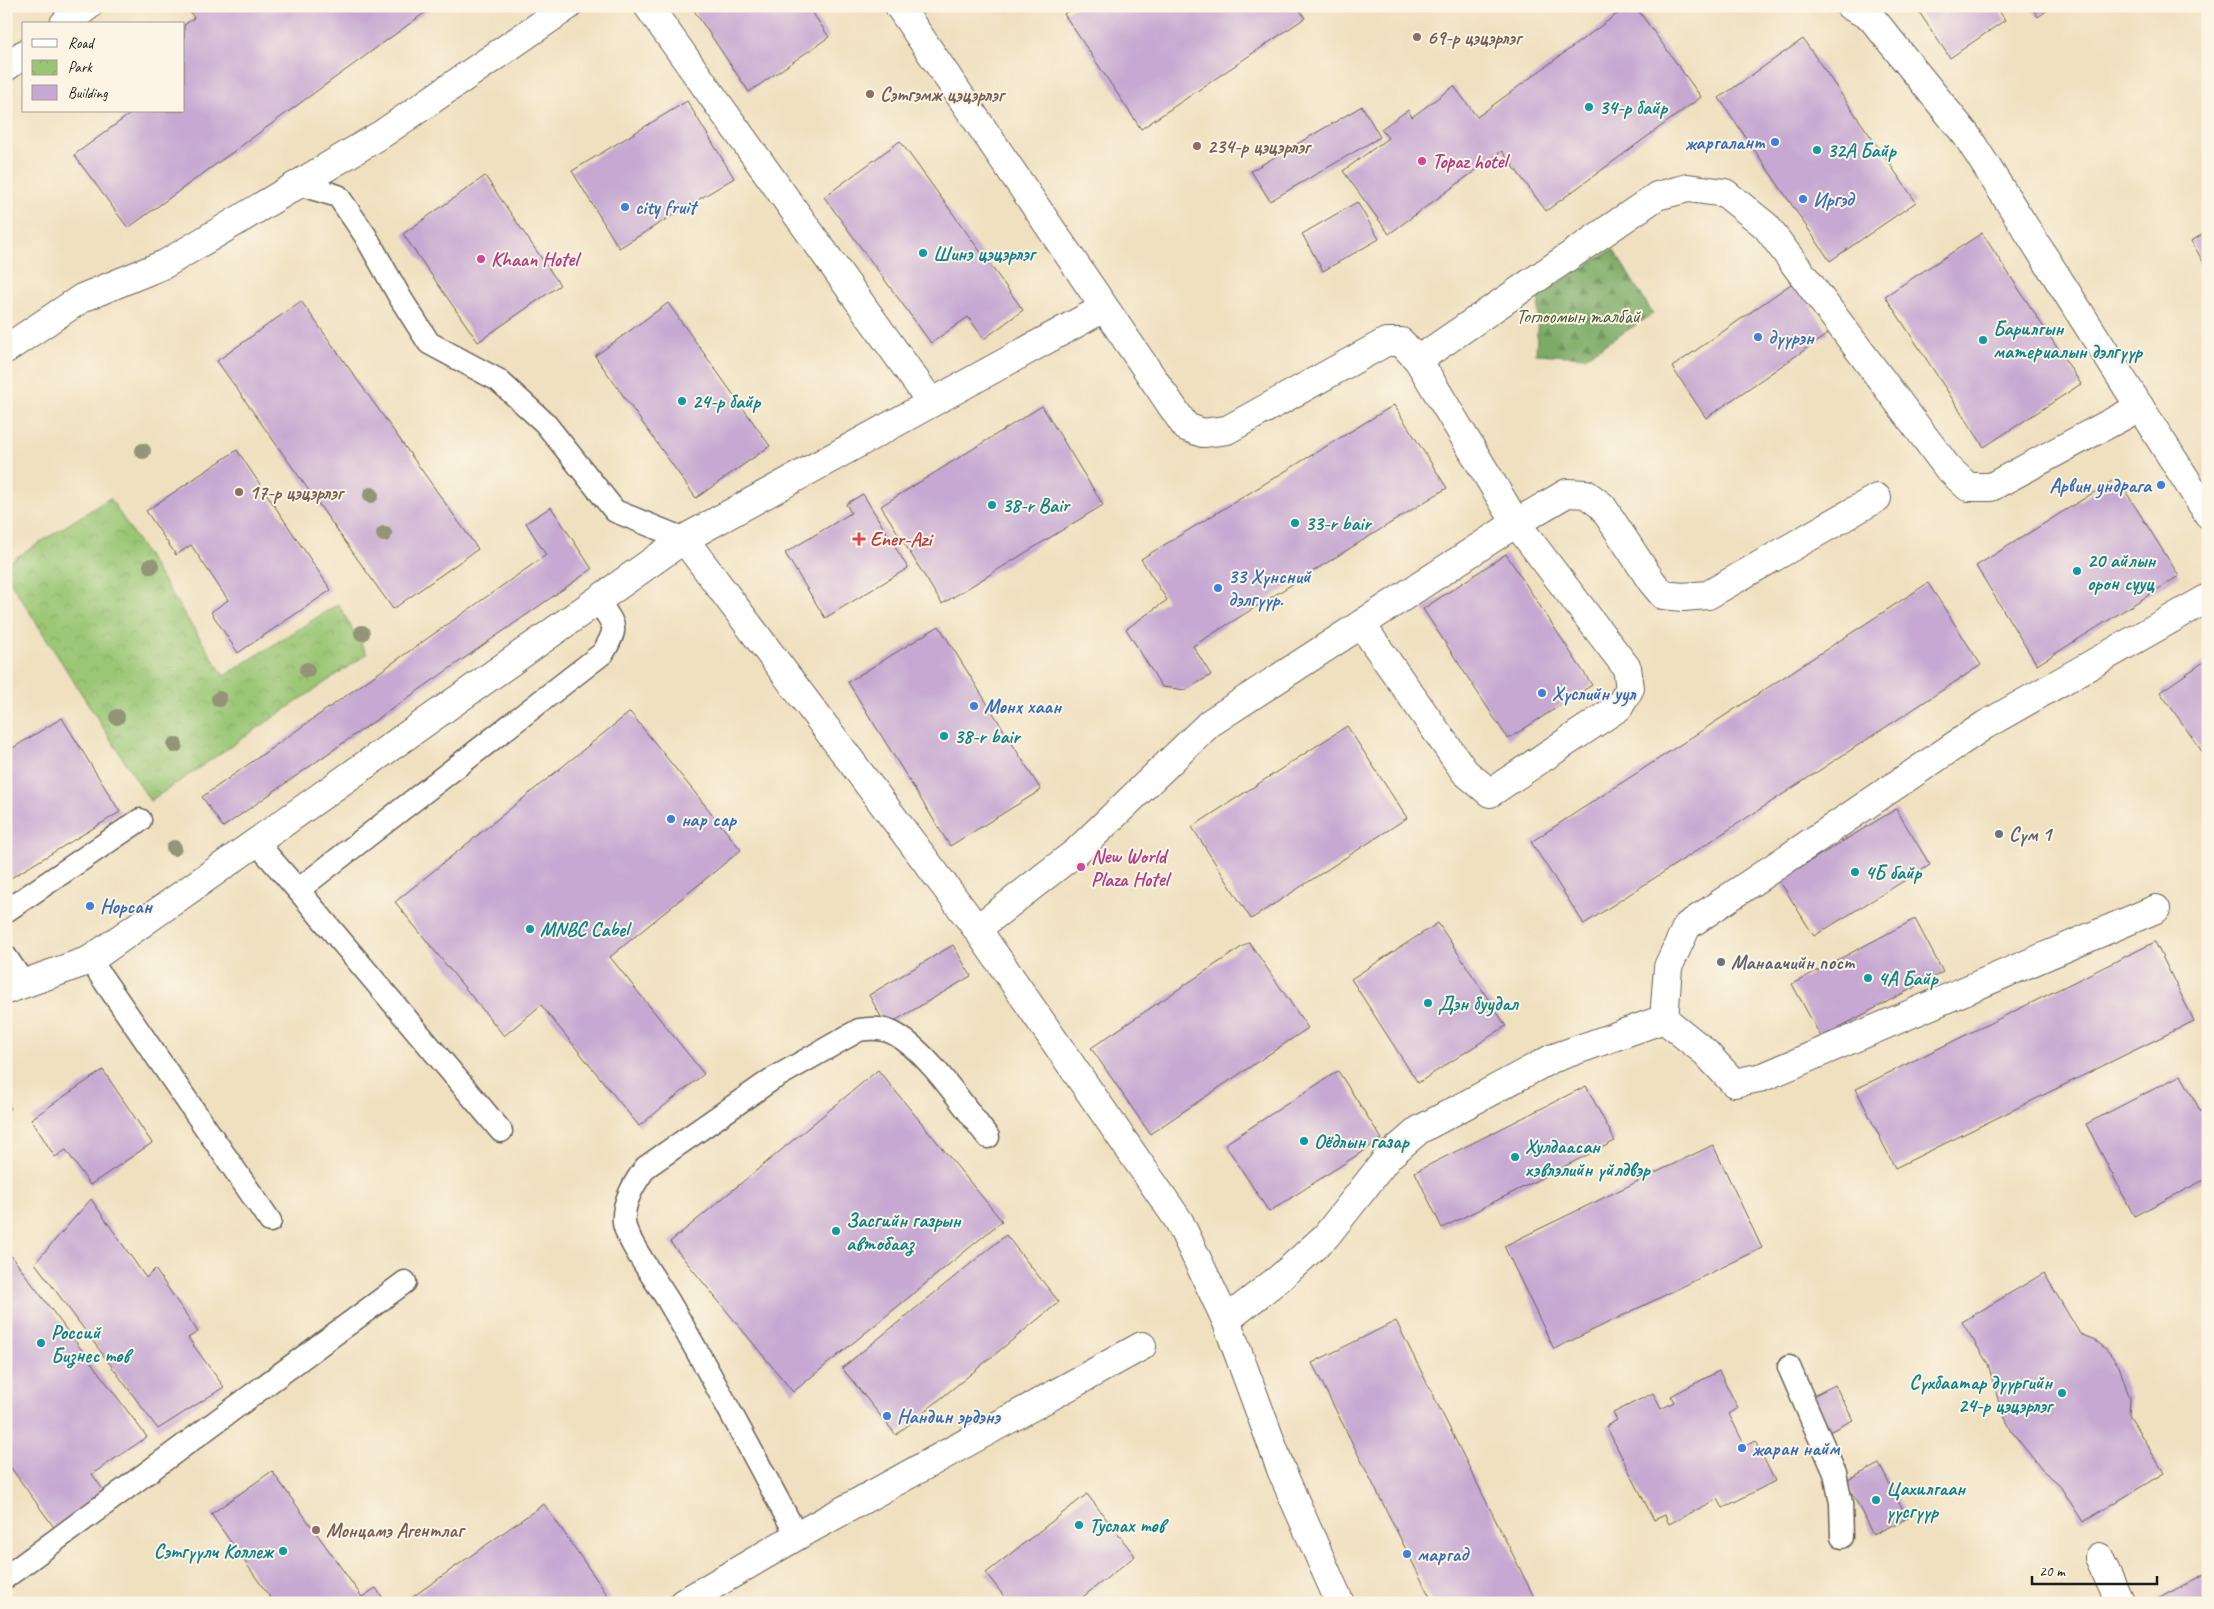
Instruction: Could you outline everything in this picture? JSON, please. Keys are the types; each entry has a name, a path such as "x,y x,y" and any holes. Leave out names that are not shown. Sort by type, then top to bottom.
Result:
{"street":[{"path":"67,22 88,6"},
{"path":"6,349 82,298 165,264 382,134 568,6"},
{"path":"648,6 931,402"},
{"path":"899,6 1186,427 1203,433 1227,430 1386,342 1401,342 1418,360 1516,523 1627,668 1630,688 1619,707 1490,793 1465,772 1361,624"},
{"path":"1850,6 1870,16 1967,136 2208,514"},
{"path":"6,67 22,55"},
{"path":"1418,360 1656,196 1688,188 1724,194 1766,226 1947,467 1968,487 1991,487 2140,407"},
{"path":"15,987 90,960 684,539 1104,308"},
{"path":"977,929 1076,852 1210,723 1516,523 1567,493 1586,494 1602,506 1652,582 1663,595 1691,596 1708,595 1877,498"},
{"path":"684,539 977,929 1179,1221 1226,1320 1282,1472 1340,1603"},
{"path":"1664,1019 1668,967 1687,926 1986,725 2208,598"},
{"path":"1664,1019 1705,1052 1734,1083 1744,1081 1763,1076 2156,909"},
{"path":"1226,1320 1281,1277 1326,1236 1389,1156 1419,1130 1551,1059 1664,1019"},
{"path":"683,1603 797,1536 1142,1346"},
{"path":"2099,1557 2120,1603"}],"lane":[{"path":"298,184 338,196 365,235 401,299 429,342 498,380 545,423 615,511 684,539"},
{"path":"298,890 603,653 614,636 615,628 598,600"},
{"path":"6,911 140,820"},
{"path":"256,842 501,1131"},
{"path":"6,958 15,987"},
{"path":"90,960 270,1221"},
{"path":"797,1536 669,1302 633,1243 624,1223 627,1202 633,1185 646,1167 771,1080 859,1030 873,1028 892,1032 909,1043 932,1066 988,1137"},
{"path":"6,1576 406,1282"},
{"path":"1790,1367 1834,1473 1841,1503 1842,1537"}],"green space":[{"name":"Тоглоомын талбай","path":"1613,249 1653,314 1585,357 1536,354 1539,295"},
{"path":"110,498 224,676 338,604 367,654 150,801 6,575 6,564"}],"building":[{"path":"186,6 434,6 128,228 74,155 133,112 185,112 185,24 194,18"},
{"path":"691,6 808,6 829,37 749,92"},
{"path":"1075,6 1297,6 1305,18 1141,129 1064,14"},
{"name":"34-р байр","path":"1628,6 1635,6 1701,97 1546,211 1502,151 1389,234 1343,171 1388,138 1381,129 1408,110 1412,117 1454,86 1477,117"},
{"path":"1915,6 1996,6 2005,20 1950,58"},
{"path":"2031,6 2053,6 2038,17"},
{"name":"32A Байр","path":"1803,39 1916,202 1830,261 1719,98"},
{"path":"687,101 734,178 619,248 572,171"},
{"path":"1362,106 1380,137 1270,201 1251,171"},
{"name":"Шинэ цэцэрлэг","path":"900,141 1023,310 984,339 968,317 931,343 824,197"},
{"name":"Khaan Hotel","path":"485,176 560,285 478,342 403,234"},
{"path":"1357,202 1379,239 1323,271 1302,234"},
{"path":"2208,231 2208,270 2191,241"},
{"name":"Барилгын материалын дэлгүүр","path":"1982,233 2081,384 1984,447 1885,296"},
{"path":"1794,282 1829,333 1706,418 1672,367"},
{"path":"301,301 478,549 393,609 217,361"},
{"name":"24-р байр","path":"668,303 770,446 696,498 595,356"},
{"name":"33-r bair","path":"1394,405 1447,488 1193,646 1211,675 1186,690 1162,687 1126,629 1167,600 1141,559"},
{"name":"38-r Bair","path":"1042,406 1103,505 942,604 881,506"},
{"path":"237,450 331,590 238,653 211,612 228,600 191,545 176,555 146,511"},
{"name":"20 айлын орон сууц","path":"2117,478 2179,576 2037,665 1976,566"},
{"path":"863,494 908,568 825,618 785,553 851,513 846,504"},
{"path":"551,507 592,569 223,827 202,797 546,555 526,523"},
{"path":"1506,554 1592,685 1508,739 1423,609"},
{"path":"1928,583 1981,665 1584,924 1531,842"},
{"name":"38-r bair","path":"939,626 1041,790 950,846 848,682"},
{"path":"2208,659 2208,760 2160,692"},
{"name":"MNBC Cabel","path":"630,712 741,850 610,957 704,1074 639,1126 541,1005 504,1036 395,902"},
{"path":"62,718 120,812 6,881 6,752"},
{"path":"1347,726 1407,818 1251,919 1192,827"},
{"name":"4Б байр","path":"1896,809 1930,865 1814,936 1779,880"},
{"name":"4А Байр","path":"1915,919 1943,972 1821,1037 1792,984"},
{"name":"Дэн буудал","path":"1438,923 1506,1026 1418,1083 1351,979"},
{"path":"1249,942 1308,1028 1150,1134 1091,1048"},
{"path":"2155,942 2194,1021 1895,1168 1856,1089"},
{"path":"953,945 971,976 886,1026 869,995"},
{"path":"103,1070 152,1143 90,1185 66,1150 55,1157 31,1119"},
{"name":"Засгийн газрын автобааз","path":"878,1070 1002,1221 793,1392 670,1242"},
{"name":"Оёдлын газар","path":"1338,1071 1382,1139 1269,1212 1225,1144"},
{"path":"2181,1075 2208,1125 2208,1178 2134,1216 2086,1124"},
{"name":"Хулдаасан хэвлэлийн үйлдвэр","path":"1586,1086 1615,1141 1442,1228 1415,1172"},
{"path":"6,1101 11,1108 6,1112"},
{"path":"1713,1145 1762,1248 1554,1349 1504,1246"},
{"path":"91,1199 146,1278 155,1269 198,1332 188,1338 224,1387 158,1429 35,1263"},
{"path":"1006,1235 1059,1302 896,1435 842,1368"},
{"name":"Россий Бизнес төв","path":"6,1249 147,1437 92,1474 106,1494 56,1530 6,1461"},
{"name":"Сүхбаатар дүүргийн 24-р цэцэрлэг","path":"2044,1273 2080,1334 2095,1340 2107,1350 2119,1366 2130,1399 2129,1415 2164,1473 2083,1522 2058,1483 2042,1470 2012,1432 2001,1410 1988,1364 1962,1322"},
{"path":"1396,1321 1537,1603 1433,1603 1312,1363"},
{"path":"1719,1371 1738,1408 1729,1414 1745,1446 1755,1441 1775,1481 1723,1508 1718,1499 1669,1524 1665,1515 1654,1520 1606,1426 1617,1420 1613,1413 1653,1393 1661,1409 1674,1402 1671,1396"},
{"path":"1835,1385 1853,1420 1829,1432 1811,1397"},
{"name":"Цахилгаан үүсгүүр","path":"1879,1464 1907,1518 1873,1535 1846,1481"},
{"name":"Сэтгүүлч Коллеж","path":"272,1471 362,1597 376,1588 386,1603 274,1603 211,1514"},
{"name":"Туслах төв","path":"1087,1494 1135,1556 1075,1603 1009,1603 986,1573"},
{"path":"544,1504 613,1603 404,1603"},
{"path":"2208,1572 2208,1603 2150,1603"}],"place":[{"name":"69-р цэцэрлэг","path":"1417,37"},
{"name":"Сэтгэмж цэцэрлэг","path":"870,94"},
{"name":"34-р байр","path":"1589,107"},
{"name":"жаргалант","path":"1775,142"},
{"name":"234-р цэцэрлэг","path":"1197,146"},
{"name":"32A Байр","path":"1817,150"},
{"name":"Topaz hotel","path":"1422,161"},
{"name":"Иргэд","path":"1803,199"},
{"name":"city fruit","path":"625,207"},
{"name":"Шинэ цэцэрлэг","path":"923,253"},
{"name":"Khaan Hotel","path":"481,259"},
{"name":"дүүрэн","path":"1758,337"},
{"name":"Барилгын материалын дэлгүүр","path":"1983,340"},
{"name":"24-р байр","path":"682,401"},
{"name":"Арвин ундрага","path":"2161,485"},
{"name":"17-р цэцэрлэг","path":"239,492"},
{"name":"38-r Bair","path":"992,505"},
{"name":"33-r bair","path":"1295,523"},
{"name":"Ener-Azi","path":"859,539"},
{"name":"20 айлын орон сууц","path":"2077,571"},
{"name":"33 Хүнсний дэлгүүр.","path":"1218,588"},
{"name":"Хүслийн уул","path":"1542,693"},
{"name":"Мөнх хаан","path":"974,706"},
{"name":"38-r bair","path":"944,736"},
{"name":"нар сар","path":"671,819"},
{"name":"Сүм 1","path":"1999,834"},
{"name":"New World Plaza Hotel","path":"1081,867"},
{"name":"4Б байр","path":"1855,872"},
{"name":"Норсан","path":"90,906"},
{"name":"MNBC Cabel","path":"530,929"},
{"name":"Манаачийн пост","path":"1721,962"},
{"name":"4А Байр","path":"1868,978"},
{"name":"Дэн буудал","path":"1428,1003"},
{"name":"Оёдлын газар","path":"1304,1141"},
{"name":"Хулдаасан хэвлэлийн үйлдвэр","path":"1515,1157"},
{"name":"Засгийн газрын автобааз","path":"836,1231"},
{"name":"Россий Бизнес төв","path":"41,1343"},
{"name":"Сүхбаатар дүүргийн 24-р цэцэрлэг","path":"2062,1393"},
{"name":"Нандин эрдэнэ","path":"887,1416"},
{"name":"жаран найм","path":"1742,1448"},
{"name":"Цахилгаан үүсгүүр","path":"1876,1500"},
{"name":"Туслах төв","path":"1079,1525"},
{"name":"Монцамэ Агентлаг","path":"316,1530"},
{"name":"Сэтгүүлч Коллеж","path":"283,1551"},
{"name":"маргад","path":"1407,1554"}]}
